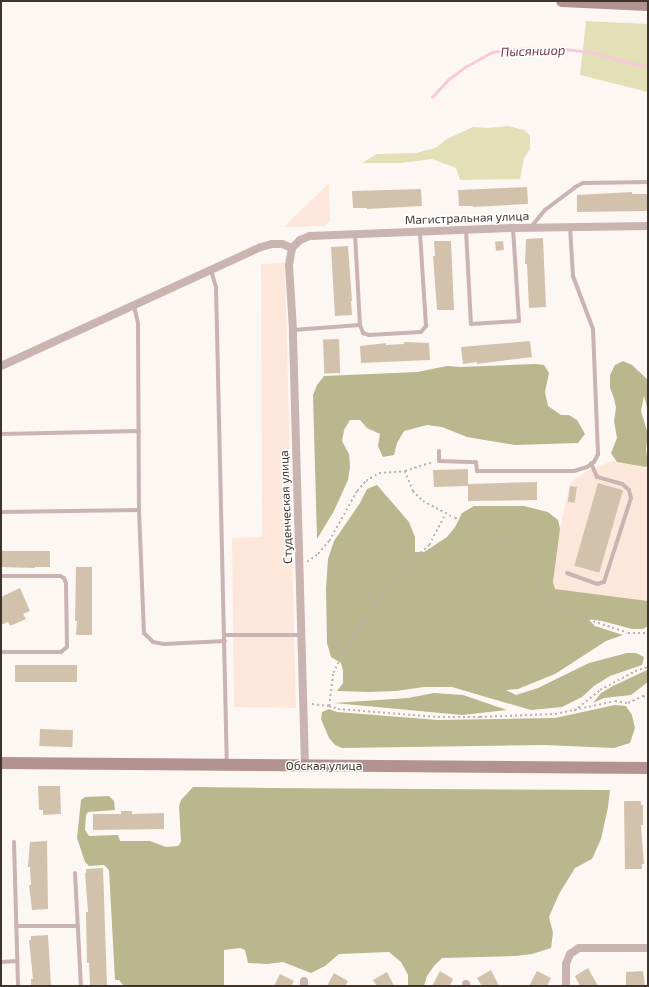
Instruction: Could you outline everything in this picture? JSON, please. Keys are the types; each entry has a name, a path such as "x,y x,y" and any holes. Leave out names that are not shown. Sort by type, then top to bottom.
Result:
{"street":[{"path":"562,1 648,5"},
{"name":"Магистральная улица","path":"292,248 300,240 310,236 513,228 648,226"},
{"path":"1,366 261,247 272,244 282,244 292,248"},
{"name":"Студенческая улица","path":"292,248 289,265 293,330 305,766"},
{"name":"Обская улица","path":"1,763 648,768"},
{"path":"566,986 566,964 570,954 579,948 648,948"}],"lane":[{"path":"531,228 545,210 575,186 583,183 648,182"},
{"path":"439,451 439,461 476,462 477,471 574,471 587,467 598,454 593,329 573,276 570,227"},
{"path":"466,230 471,324 519,321 513,228"},
{"path":"355,234 360,325 363,333 369,335 421,332 426,326 420,232"},
{"path":"211,270 216,287 227,765"},
{"path":"134,306 138,324 139,510 144,633 153,642 164,644 225,641"},
{"path":"293,330 360,325"},
{"path":"1,434 139,430"},
{"path":"567,574 597,584 604,582 630,498 629,490 622,484 597,477 591,463"},
{"path":"1,512 139,510"},
{"path":"1,576 60,576 64,578 66,583 67,647 61,652 1,652"},
{"path":"225,635 302,635"},
{"path":"14,842 18,986"},
{"path":"75,873 81,986"},
{"path":"16,926 78,926"},
{"path":"1,962 17,961"}],"path":[{"path":"299,568 318,554 329,541 357,491 366,481 379,473 405,471 439,461"},
{"path":"405,471 413,491 423,501 446,513 505,539 531,564 536,576 552,598 568,611 628,633 648,633"},
{"path":"329,706 333,673 346,648 386,589 428,544 446,513"},
{"path":"574,711 600,690 635,671 648,667"},
{"path":"303,703 329,706 338,709 438,717 527,716 574,711 615,701 628,703 643,696 648,697"}],"shaded area":[{"path":"586,21 648,24 648,92 580,75"},
{"path":"508,126 524,130 530,135 530,149 524,158 520,179 460,180 456,168 432,159 402,163 362,163 377,154 416,153 435,148 447,139 473,127 487,128"},
{"path":"329,183 330,221 325,226 284,227"},
{"path":"285,263 296,708 234,707 232,538 262,537 261,264"},
{"path":"623,361 632,365 648,380 648,411 644,396 641,411 648,434 646,449 648,465 646,467 617,462 611,453 617,438 614,421 616,408 610,388 610,375 615,365"},
{"path":"544,365 549,373 545,392 548,406 561,415 569,415 577,420 585,434 578,443 515,445 467,437 442,427 427,425 404,431 397,443 394,455 383,457 378,446 380,434 367,428 360,420 350,420 344,430 342,441 349,454 350,467 348,480 334,511 317,539 313,395 317,385 324,376 417,372 447,366 461,367"},
{"path":"612,461 648,468 648,601 555,589 553,582 560,529 570,483 587,471"},
{"path":"377,485 409,522 415,537 415,552 424,552 447,537 455,527 462,513 474,506 524,506 548,512 558,520 560,529 553,582 555,589 648,601 648,626 643,629 632,629 588,619 595,626 623,635 606,641 555,674 518,689 506,690 516,695 538,688 589,663 627,653 636,653 644,657 642,665 610,676 594,686 582,697 562,707 531,710 452,687 424,687 396,691 369,692 337,691 343,683 343,671 341,663 331,657 327,643 326,588 328,559 334,541 360,503 367,489"},
{"path":"647,670 648,682 631,695 604,698 593,703 601,693"},
{"path":"434,693 463,695 507,710 462,715 334,703 408,698"},
{"path":"615,705 626,706 632,715 635,728 630,743 614,748 544,745 342,748 335,745 329,738 321,719 322,712 329,709 337,712 438,720 555,718"},
{"path":"193,787 610,790 601,839 592,859 575,868 559,894 549,917 553,933 551,948 532,954 516,956 442,958 427,976 424,986 408,986 408,975 401,962 389,952 339,954 325,966 311,973 283,962 267,964 248,963 245,950 240,948 224,950 224,986 124,986 119,980 115,980 109,870 104,865 89,866 85,862 77,838 81,800 85,797 109,796 114,801 115,810 88,812 86,815 85,830 89,836 118,835 120,841 150,841 166,847 178,846 181,842 179,806 181,800"}],"building":[{"path":"527,187 528,204 473,207 459,206 458,190"},
{"path":"421,189 422,206 367,209 353,208 352,191"},
{"path":"632,192 632,194 648,194 648,211 577,212 577,195"},
{"path":"543,238 546,307 529,308 527,264 525,264 526,239"},
{"path":"434,241 451,241 454,310 437,310 433,256 435,256"},
{"path":"503,241 504,250 496,251 495,242"},
{"path":"348,246 352,315 335,316 331,247"},
{"path":"339,339 340,373 324,374 323,340"},
{"path":"530,341 532,357 477,364 477,362 463,364 461,347"},
{"path":"404,342 429,343 430,360 361,363 360,346 386,343 386,345 404,344"},
{"path":"468,469 468,484 537,482 537,500 468,501 468,486 434,487 433,470"},
{"path":"598,483 623,490 599,573 574,566"},
{"path":"570,486 577,487 575,503 568,502"},
{"path":"1,551 50,551 50,567 1,567"},
{"path":"76,567 92,567 92,635 76,635"},
{"path":"20,588 30,611 23,614 26,619 10,626 8,622 1,625 1,597"},
{"path":"15,665 77,665 77,682 15,682"},
{"path":"40,729 73,730 72,747 39,746"},
{"path":"38,786 60,786 61,814 43,815 43,810 39,810"},
{"path":"624,801 641,801 641,805 643,805 643,825 641,825 644,864 642,864 642,869 625,869"},
{"path":"121,811 132,811 132,814 164,813 164,829 93,830 93,814 121,814"},
{"path":"47,841 48,909 32,910 29,885 31,885 30,867 28,867 30,842"},
{"path":"103,868 107,986 90,986 89,963 87,963 86,912 88,912 85,873 86,869"},
{"path":"48,935 51,985 31,986 31,979 33,979 29,940 31,940 31,936"},
{"path":"588,968 598,986 580,986 575,976"},
{"path":"491,970 499,986 482,986 477,978"},
{"path":"440,971 453,979 450,986 432,986"},
{"path":"537,971 551,978 547,986 529,986"},
{"path":"643,971 645,986 626,986 626,972"},
{"path":"387,972 394,986 377,986 373,980"},
{"path":"334,973 348,981 345,986 327,986"},
{"path":"280,974 294,981 291,986 274,986"}],"waterway":[{"name":"Пысяншор","path":"432,97 449,79 465,67 492,52 515,49 554,48 593,52 614,59 648,67"}]}
